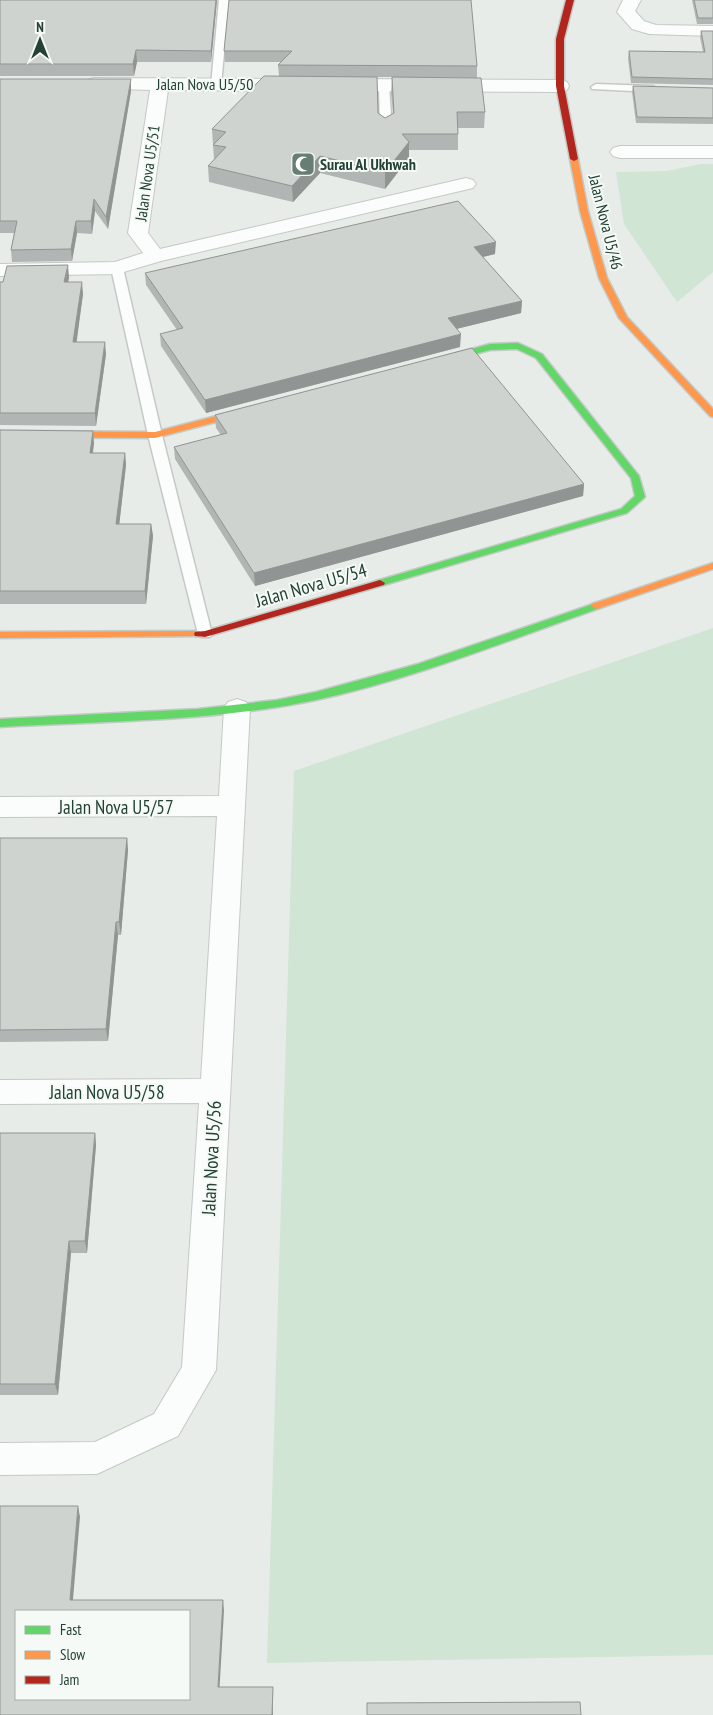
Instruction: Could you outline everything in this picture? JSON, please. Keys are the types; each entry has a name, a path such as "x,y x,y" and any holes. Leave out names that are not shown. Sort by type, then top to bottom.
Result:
{"street":[{"name":"Jalan Nova U5/46","path":"570,0 560,39 560,86 584,211 602,278 622,318 713,414"},
{"path":"632,0 626,12 638,25 655,30 713,31"},
{"name":"Jalan Nova U5/50","path":"75,84 307,85"},
{"name":"Jalan Nova U5/51","path":"155,256 138,233 160,84"},
{"path":"325,85 560,86"},
{"path":"620,152 713,152"},
{"path":"0,270 117,268 155,256 466,184"},
{"name":"Jalan Nova U5/54","path":"0,635 205,634 624,510 640,497 636,478 539,356 518,346 490,348 423,365"},
{"path":"0,434 155,434 260,407"},
{"path":"0,723 237,708 315,696 394,676 713,566"},
{"name":"Jalan Nova U5/56","path":"0,1459 97,1458 166,1425 198,1370 237,708"},
{"name":"Jalan Nova U5/57","path":"0,807 231,806"},
{"name":"Jalan Nova U5/58","path":"0,1092 215,1091"}],"lane":[{"path":"216,84 224,0"},
{"path":"384,86 386,129"},
{"path":"596,87 664,89"},
{"path":"117,268 155,434 205,634"}],"green space":[{"path":"701,164 713,164 713,272 677,302 624,224 616,172 667,171"},
{"path":"713,628 713,1655 267,1663 294,771"}],"building":[{"path":"0,0 216,0 211,51 136,50 133,64 0,64"},
{"path":"229,0 471,0 477,66 278,65 292,51 224,51"},
{"path":"694,0 713,0 713,18 698,18"},
{"path":"701,31 713,31 713,79 632,77 629,51 705,52"},
{"path":"264,76 377,77 378,113 385,118 394,113 392,77 481,78 485,112 457,112 458,134 402,134 409,142 385,172 320,156 292,186 208,166 226,147 213,145 226,132 212,129"},
{"path":"0,79 131,79 106,217 94,199 91,221 76,221 71,249 11,250 17,221 0,221"},
{"path":"633,86 713,88 713,118 637,117"},
{"path":"458,201 496,242 474,247 522,301 448,318 461,334 205,400 160,334 183,328 145,273"},
{"path":"68,265 64,282 82,282 73,342 105,342 95,413 0,413 0,282 3,282 7,266"},
{"path":"472,348 584,484 254,573 174,447 227,433 215,415"},
{"path":"0,430 93,431 90,453 125,453 116,524 151,524 145,591 0,591"},
{"path":"0,838 127,838 119,922 116,922 106,1029 0,1030"},
{"path":"0,1133 95,1133 85,1241 69,1241 55,1384 0,1384"},
{"path":"0,1506 78,1506 70,1600 223,1600 218,1687 273,1687 272,1715 0,1715"},
{"path":"580,1702 581,1715 367,1715 367,1703"}],"traffic: fast":[{"path":"380,583 624,511 640,497 636,478 539,356 518,346 490,347 438,361"},
{"path":"0,723 198,713 238,709 316,696 422,667 596,606"}],"traffic: slow":[{"path":"574,159 584,211 603,278 623,318 713,414"},
{"path":"0,434 155,435 251,410"},
{"path":"596,606 713,566"},
{"path":"0,635 199,634"}],"traffic: jam":[{"path":"570,0 560,39 560,86 574,159"},
{"path":"199,634 205,634 380,583"}],"place":[{"name":"Surau Al Ukhwah","path":"303,164"}]}
